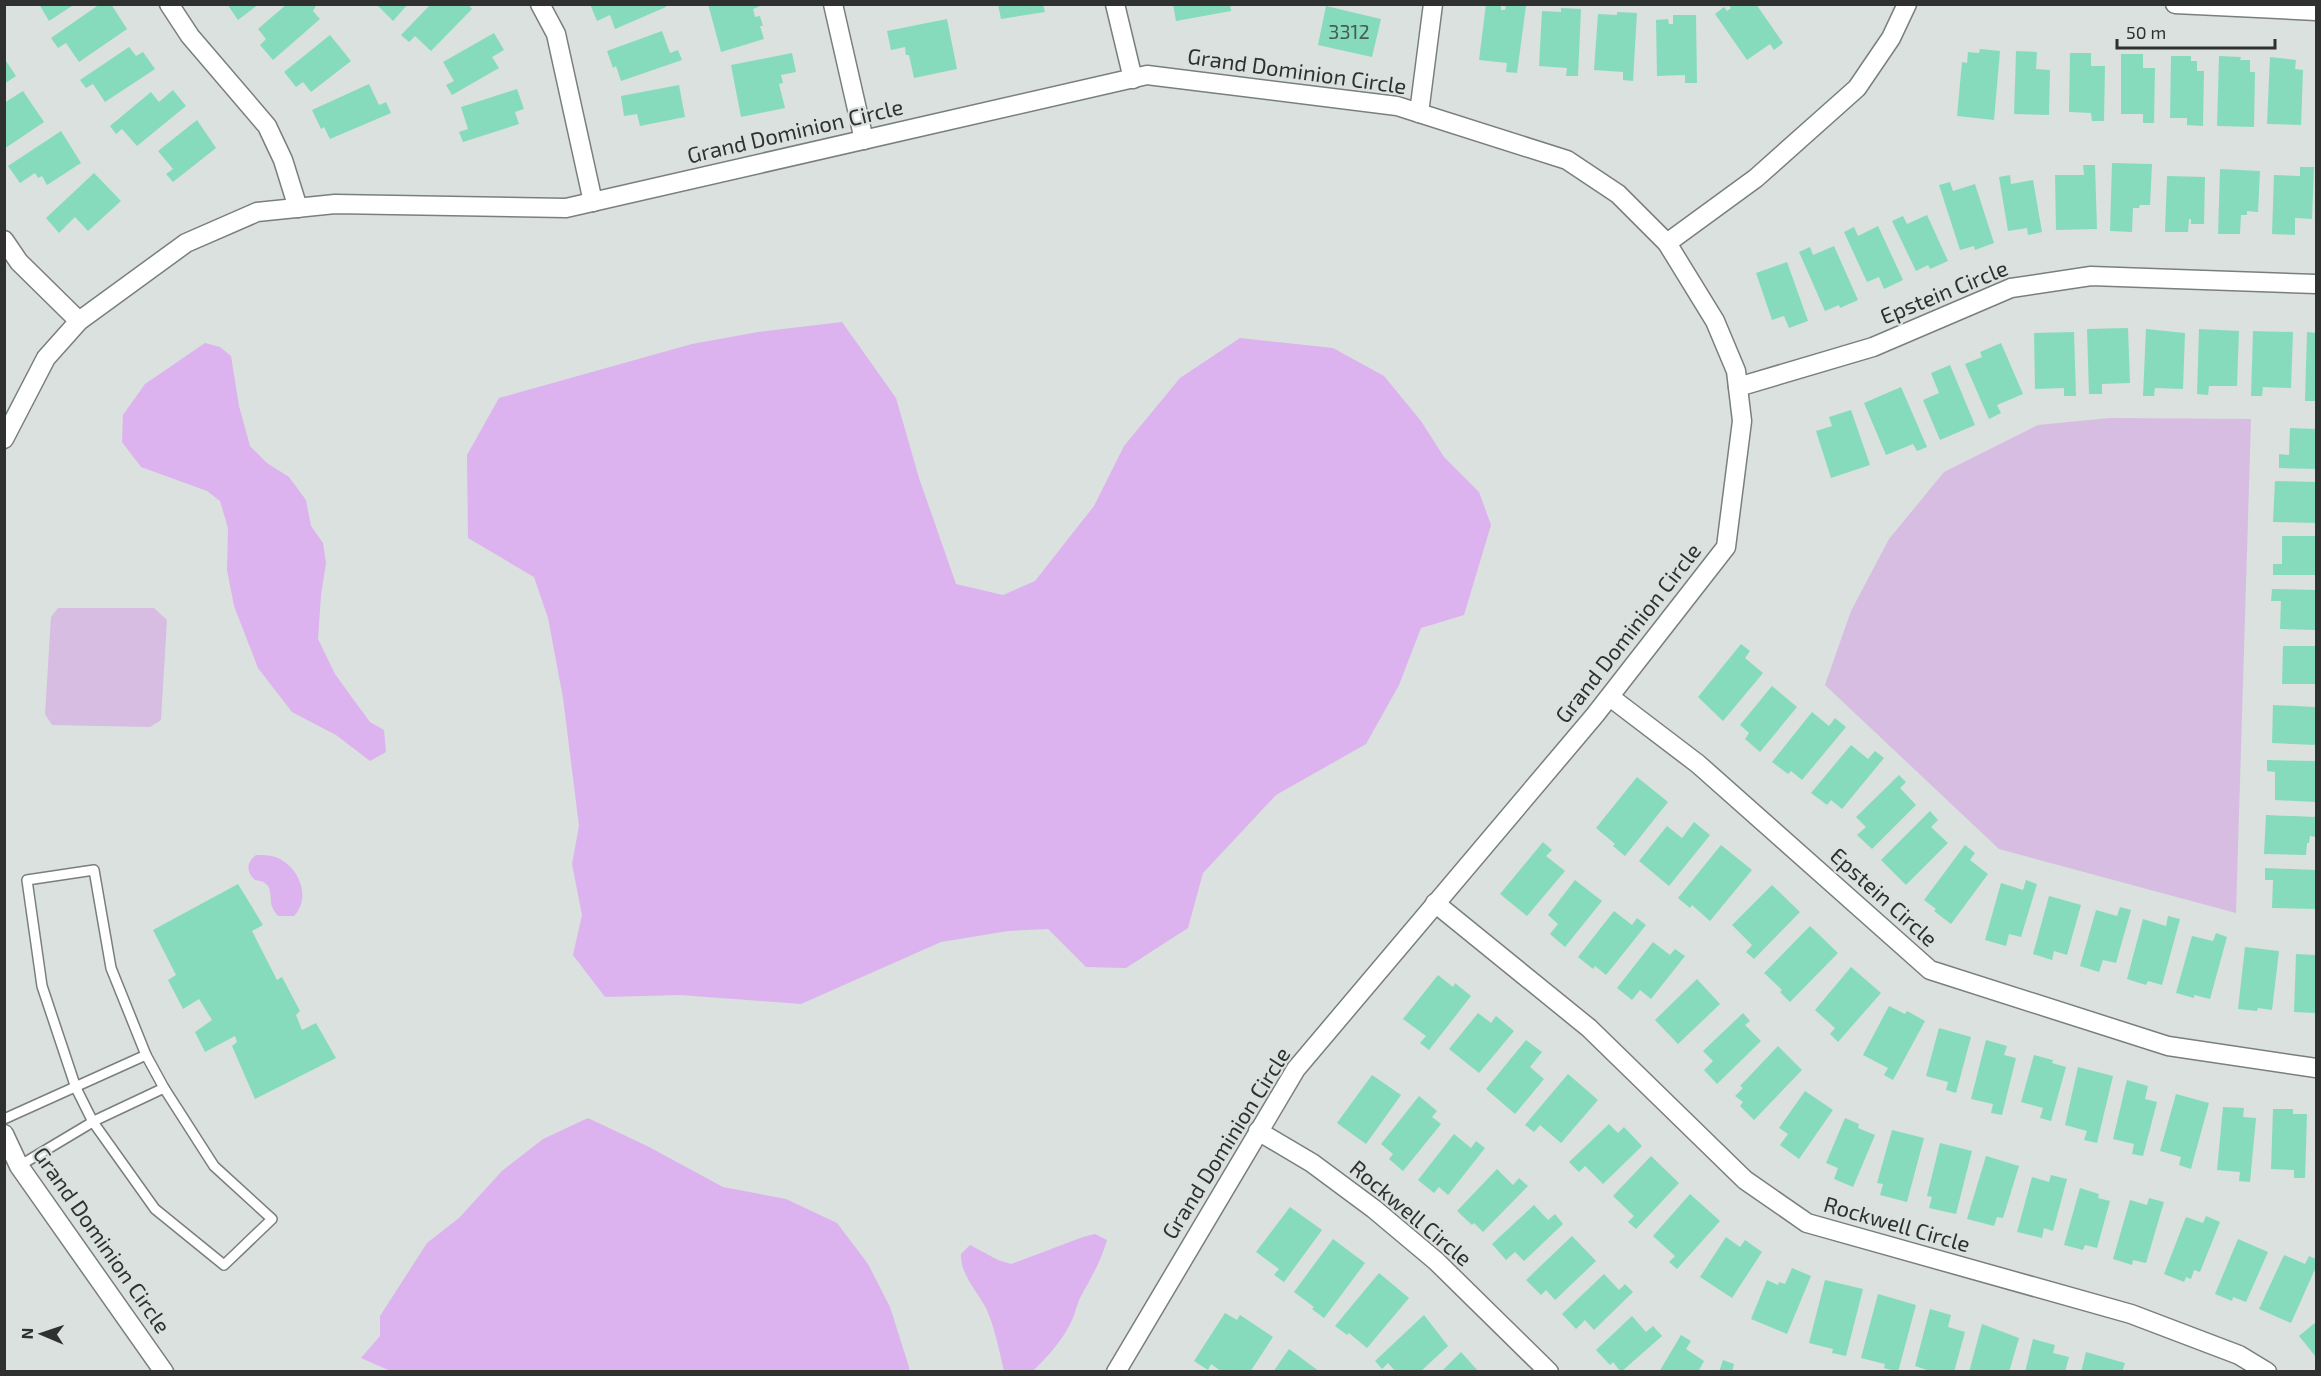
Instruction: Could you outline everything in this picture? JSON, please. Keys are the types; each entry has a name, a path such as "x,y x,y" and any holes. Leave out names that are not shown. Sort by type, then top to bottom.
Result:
{"street":[{"path":"169,4 190,36 267,126 283,160 298,208"},
{"path":"540,4 556,34 593,202"},
{"path":"833,4 864,140"},
{"path":"1115,4 1133,79"},
{"path":"1419,113 1433,4"},
{"path":"1666,243 1756,178 1857,88 1891,38 1907,4"},
{"path":"2175,4 2316,11"},
{"name":"Grand Dominion Circle","path":"4,439 46,358 79,321 186,243 257,213 335,204 566,208 1147,75 1397,106 1567,160 1618,194 1666,243 1715,321 1736,370 1742,421 1726,547 1610,697 1296,1069 1116,1371"},
{"path":"4,240 20,262 79,321"},
{"name":"Epstein Circle","path":"1738,387 1873,347 2011,288 2091,276 2316,284"},
{"name":"Epstein Circle","path":"1610,697 1698,764 1930,970 2168,1046 2316,1068"},
{"name":"Rockwell Circle","path":"1435,903 1589,1028 1746,1180 1807,1223 2021,1285 2131,1314 2240,1355 2267,1371"},
{"name":"Rockwell Circle","path":"1258,1131 1312,1163 1374,1209 1436,1261 1549,1371"},
{"name":"Grand Dominion Circle","path":"4,1134 12,1171 164,1371"}],"lane":[{"path":"94,870 111,969 146,1055 164,1088 214,1166 272,1219 224,1265 155,1209 93,1122 76,1088 42,986 27,880 94,870"},
{"path":"4,1119 146,1055"},
{"path":"12,1171 93,1122 164,1088"}],"shaded area":[{"path":"842,322 896,398 919,478 956,584 1003,595 1035,581 1094,506 1124,446 1180,378 1240,338 1333,348 1384,376 1421,421 1444,457 1479,492 1491,525 1464,615 1421,628 1399,685 1366,744 1276,795 1203,873 1188,928 1126,968 1086,967 1048,929 1008,931 941,942 801,1004 680,995 605,997 573,955 582,915 572,864 579,826 563,698 548,618 534,577 468,538 467,455 499,398 692,344 758,332"},
{"path":"205,343 220,347 231,356 239,406 250,446 267,463 289,477 306,500 311,526 323,543 326,563 318,639 335,674 353,699 370,722 384,730 386,752 370,761 336,735 292,712 258,668 234,606 227,570 228,528 220,501 207,491 141,467 122,442 123,415 145,384"},
{"path":"2110,418 2251,419 2236,913 1999,849 1825,685 1851,611 1889,539 1944,472 2038,425"},
{"path":"58,608 154,608 167,620 161,720 150,727 52,725 45,714 51,617"},
{"path":"256,855 280,859 298,877 302,901 294,916 278,916 273,909 268,887 264,882 255,880 250,873 249,864"},
{"path":"588,1118 649,1147 723,1187 786,1199 837,1223 868,1264 890,1307 909,1371 393,1372 361,1358 380,1336 380,1316 427,1243 459,1218 502,1171 543,1139"},
{"path":"1095,1234 1107,1240 1065,1333 1033,1371 1004,1371 989,1316 966,1275 961,1254 970,1245 998,1260 1011,1264"}],"building":[{"path":"39,4 75,4 49,21"},
{"path":"100,4 111,4 127,29 79,62 66,43 58,48 51,38"},
{"path":"227,4 259,4 238,20"},
{"path":"287,4 317,4 313,11 320,19 273,60 260,45 266,39 258,29"},
{"path":"376,4 408,4 393,21"},
{"path":"431,4 468,4 472,9 431,51 415,36 409,42 401,35"},
{"path":"590,4 665,4 666,7 615,29 610,15 597,21"},
{"path":"708,4 765,4 753,9 755,17 760,16 764,39 721,52"},
{"path":"998,4 1043,4 1045,12 1001,19"},
{"path":"1173,4 1230,4 1231,11 1176,21"},
{"path":"1486,4 1501,6 1501,10 1505,10 1506,4 1526,6 1517,73 1506,72 1507,63 1479,60"},
{"path":"1728,4 1756,4 1783,43 1774,50 1770,44 1747,60 1715,14 1724,7 1727,11 1731,8"},
{"path":"1326,6 1381,19 1372,57 1318,45"},
{"path":"1561,8 1581,9 1578,76 1566,76 1567,68 1539,66 1542,11 1561,12"},
{"path":"1617,12 1637,13 1633,81 1623,80 1623,72 1594,70 1598,14 1617,15"},
{"path":"1673,15 1696,15 1697,83 1685,83 1685,75 1657,76 1656,20 1668,19 1669,24 1673,24"},
{"path":"947,19 957,69 914,78 905,47 891,50 887,31"},
{"path":"662,31 670,53 678,50 682,60 621,81 616,66 613,68 607,51"},
{"path":"494,33 504,50 492,57 499,68 452,95 446,85 454,81 443,62"},
{"path":"330,35 351,61 311,92 303,82 296,87 284,72"},
{"path":"129,47 136,56 143,52 155,69 105,102 93,84 86,88 80,80"},
{"path":"1980,49 2000,51 1994,120 1957,116 1962,62 1967,63 1968,52 1979,53"},
{"path":"2016,51 2037,52 2036,69 2050,70 2049,115 2014,114"},
{"path":"792,53 796,72 781,75 783,83 779,84 785,108 741,117 731,65"},
{"path":"2070,53 2091,53 2091,66 2105,66 2104,121 2092,121 2091,113 2069,112"},
{"path":"2121,54 2143,54 2143,68 2155,68 2154,123 2143,123 2143,114 2121,114"},
{"path":"2171,56 2191,56 2191,61 2197,61 2197,71 2204,71 2203,126 2187,125 2187,118 2170,118"},
{"path":"2219,56 2241,57 2240,60 2250,60 2250,72 2255,72 2254,127 2217,126"},
{"path":"2270,57 2296,60 2295,69 2303,70 2301,125 2267,124"},
{"path":"4,58 16,76 4,84"},
{"path":"369,84 379,105 386,102 391,113 330,139 324,127 321,129 312,110"},
{"path":"679,85 685,117 640,126 637,114 624,116 621,96"},
{"path":"517,89 524,109 515,112 519,124 463,142 459,132 468,129 461,107"},
{"path":"173,90 186,106 137,146 122,129 116,134 110,126 151,92 159,102"},
{"path":"23,91 44,122 4,149 4,103"},
{"path":"197,120 216,148 173,182 166,174 173,169 158,151"},
{"path":"61,131 81,163 47,185 42,176 38,178 35,173 20,183 8,166"},
{"path":"2112,163 2152,164 2150,205 2133,208 2132,232 2110,231"},
{"path":"2083,165 2095,165 2097,229 2056,230 2055,175 2084,175"},
{"path":"2300,167 2314,167 2312,219 2295,218 2295,235 2272,234 2274,175 2300,176"},
{"path":"2220,169 2260,171 2258,212 2247,211 2247,215 2241,215 2240,234 2218,234"},
{"path":"94,173 121,201 88,231 75,217 59,233 46,218"},
{"path":"2010,175 2011,184 2033,180 2042,232 2028,235 2027,228 2008,231 1999,177"},
{"path":"2167,176 2205,177 2204,224 2191,224 2191,219 2189,219 2188,232 2165,232"},
{"path":"1950,182 1953,191 1975,184 1994,243 1975,250 1974,246 1960,250 1939,185"},
{"path":"1927,215 1948,261 1930,269 1928,265 1916,271 1892,221 1903,216 1907,224"},
{"path":"1878,226 1903,280 1884,289 1879,277 1867,282 1844,232 1854,227 1858,236"},
{"path":"1834,246 1858,300 1840,308 1839,305 1825,311 1799,252 1810,247 1813,255"},
{"path":"1787,262 1808,321 1789,328 1784,316 1772,320 1756,273"},
{"path":"2128,328 2130,383 2102,384 2102,394 2089,394 2087,329"},
{"path":"2146,329 2185,333 2183,389 2155,388 2154,396 2143,396"},
{"path":"2199,329 2239,331 2237,386 2209,386 2208,395 2197,394"},
{"path":"2253,331 2293,332 2291,388 2263,387 2262,396 2251,396"},
{"path":"2074,332 2076,396 2064,396 2064,388 2035,389 2034,333"},
{"path":"2307,332 2316,333 2316,401 2305,401"},
{"path":"2001,343 2023,394 1997,405 2001,413 1989,419 1965,364 1982,357 1980,352"},
{"path":"1950,365 1975,425 1940,440 1923,400 1939,393 1931,373"},
{"path":"1901,387 1927,447 1917,451 1913,444 1886,455 1864,403"},
{"path":"1851,410 1870,465 1831,478 1816,431 1832,426 1829,417"},
{"path":"2290,428 2316,429 2316,469 2279,468 2279,454 2289,455"},
{"path":"2275,481 2316,482 2316,523 2273,522"},
{"path":"2282,536 2316,536 2316,575 2273,575 2273,564 2282,564"},
{"path":"2272,589 2316,590 2316,630 2280,629 2281,601 2271,601"},
{"path":"1741,644 1750,651 1745,658 1763,673 1723,721 1698,697"},
{"path":"2283,646 2316,646 2316,684 2282,684"},
{"path":"1772,686 1797,707 1760,752 1745,739 1749,733 1740,725"},
{"path":"2273,705 2315,707 2316,745 2272,743"},
{"path":"1812,712 1829,726 1835,718 1846,727 1802,780 1791,771 1788,774 1772,762"},
{"path":"1851,745 1868,759 1875,751 1884,758 1842,809 1831,800 1827,805 1811,793"},
{"path":"2267,760 2316,761 2316,802 2275,800 2275,772 2267,771"},
{"path":"1899,775 1906,782 1900,788 1916,805 1872,849 1857,835 1866,827 1856,817"},
{"path":"1637,777 1668,802 1625,856 1596,828"},
{"path":"1930,811 1938,820 1931,827 1948,843 1906,885 1881,860"},
{"path":"2266,815 2316,817 2316,837 2310,836 2306,855 2264,854"},
{"path":"1694,822 1710,835 1669,886 1639,861 1667,826 1682,838"},
{"path":"1543,842 1552,850 1546,856 1565,871 1527,916 1500,894"},
{"path":"1721,845 1752,870 1710,921 1692,905 1690,908 1678,898"},
{"path":"1965,845 1975,853 1970,860 1988,874 1951,924 1924,900"},
{"path":"2265,868 2316,870 2316,909 2272,908 2273,880 2265,880"},
{"path":"1575,880 1602,901 1565,947 1550,934 1558,924 1548,915"},
{"path":"2026,880 2037,884 2021,937 2009,934 2006,946 1985,940 2001,883 2023,890"},
{"path":"238,884 263,925 252,931 277,980 282,977 300,1011 296,1015 302,1030 316,1023 336,1058 255,1099 232,1046 237,1042 235,1036 205,1052 195,1032 212,1020 199,999 183,1009 168,980 176,975 153,930"},
{"path":"1772,885 1800,912 1754,959 1746,952 1752,945 1732,925"},
{"path":"2049,896 2081,905 2067,955 2054,951 2052,960 2033,954"},
{"path":"2120,907 2131,910 2116,963 2103,960 2099,972 2080,966 2096,910 2117,916"},
{"path":"1614,911 1632,925 1637,918 1646,925 1606,975 1595,966 1593,969 1578,957"},
{"path":"2168,916 2180,919 2162,985 2148,981 2146,985 2127,979 2143,919 2166,926"},
{"path":"1810,926 1838,953 1790,1002 1780,992 1782,990 1764,973"},
{"path":"2216,933 2227,937 2210,999 2176,993 2192,936 2213,941"},
{"path":"1653,942 1670,955 1675,949 1685,956 1651,999 1640,990 1632,1000 1617,988"},
{"path":"2245,947 2279,951 2272,1010 2238,1009"},
{"path":"2296,954 2316,955 2315,1013 2294,1012"},
{"path":"1851,967 1881,993 1838,1042 1830,1034 1835,1028 1815,1010"},
{"path":"1438,975 1453,987 1455,983 1471,996 1429,1050 1420,1043 1426,1036 1403,1019"},
{"path":"1697,979 1720,1004 1678,1044 1655,1020"},
{"path":"1889,1006 1905,1014 1907,1011 1925,1021 1893,1080 1884,1075 1888,1068 1863,1055"},
{"path":"1478,1013 1491,1023 1496,1016 1514,1031 1479,1073 1449,1049"},
{"path":"1743,1013 1750,1021 1745,1025 1761,1041 1717,1084 1704,1070 1713,1061 1703,1051"},
{"path":"1939,1028 1971,1037 1956,1093 1946,1090 1948,1082 1926,1076"},
{"path":"1526,1040 1542,1052 1530,1067 1544,1079 1515,1114 1486,1089"},
{"path":"1986,1040 2007,1046 2004,1055 2016,1058 2002,1115 1991,1113 1993,1104 1971,1099"},
{"path":"1778,1046 1802,1070 1754,1120 1740,1106 1743,1102 1735,1096 1743,1088 1740,1086"},
{"path":"2034,1055 2053,1060 2052,1063 2066,1067 2051,1121 2040,1118 2043,1108 2021,1102"},
{"path":"2078,1067 2113,1076 2097,1143 2084,1140 2087,1131 2065,1125"},
{"path":"1568,1074 1598,1100 1561,1143 1540,1125 1534,1132 1525,1125"},
{"path":"1372,1075 1401,1095 1366,1144 1337,1123"},
{"path":"2127,1080 2148,1086 2145,1099 2157,1102 2143,1156 2132,1154 2134,1144 2113,1139"},
{"path":"1805,1091 1833,1110 1799,1159 1780,1145 1788,1134 1779,1128"},
{"path":"2176,1094 2209,1103 2191,1169 2179,1165 2181,1157 2160,1151"},
{"path":"1419,1096 1437,1111 1432,1117 1441,1124 1403,1171 1389,1159 1393,1154 1381,1144"},
{"path":"2223,1107 2244,1108 2243,1117 2256,1118 2250,1182 2239,1181 2240,1172 2217,1170"},
{"path":"2273,1109 2293,1109 2293,1114 2307,1114 2305,1178 2294,1178 2294,1170 2271,1169"},
{"path":"1845,1118 1859,1124 1858,1128 1875,1135 1853,1187 1834,1179 1838,1168 1826,1163"},
{"path":"1609,1124 1618,1133 1624,1127 1642,1146 1603,1184 1585,1166 1579,1172 1569,1162"},
{"path":"1892,1130 1924,1138 1907,1202 1880,1195 1883,1184 1877,1183"},
{"path":"1454,1134 1471,1148 1476,1141 1485,1148 1448,1195 1439,1187 1434,1193 1418,1180"},
{"path":"1940,1143 1972,1151 1956,1214 1929,1208 1932,1197 1927,1196"},
{"path":"1651,1156 1679,1183 1636,1229 1628,1222 1634,1216 1613,1196"},
{"path":"1986,1156 2019,1166 2003,1218 1997,1217 1994,1226 1967,1219"},
{"path":"1497,1169 1513,1185 1519,1178 1528,1186 1483,1232 1457,1211"},
{"path":"2051,1175 2067,1179 2053,1231 2044,1228 2042,1238 2017,1232 2032,1177 2049,1182"},
{"path":"2080,1188 2099,1194 2098,1198 2110,1201 2097,1248 2085,1245 2083,1250 2064,1245"},
{"path":"1690,1194 1720,1221 1677,1269 1669,1262 1675,1256 1653,1236"},
{"path":"2149,1198 2164,1202 2146,1263 2133,1260 2132,1265 2113,1259 2130,1200 2147,1205"},
{"path":"1534,1205 1548,1220 1555,1214 1563,1224 1524,1261 1515,1252 1506,1260 1492,1244"},
{"path":"1290,1207 1322,1230 1284,1282 1274,1275 1279,1269 1256,1252"},
{"path":"2206,1216 2220,1222 2200,1272 2194,1270 2191,1279 2186,1277 2184,1282 2164,1274 2186,1217 2203,1223"},
{"path":"1572,1236 1596,1261 1555,1300 1546,1290 1541,1295 1526,1280"},
{"path":"1726,1237 1740,1247 1745,1240 1762,1252 1732,1298 1700,1277"},
{"path":"1333,1239 1365,1263 1324,1318 1294,1292"},
{"path":"2238,1239 2268,1252 2246,1302 2233,1297 2232,1301 2215,1294"},
{"path":"2284,1255 2305,1264 2309,1256 2316,1259 2316,1267 2291,1323 2259,1309"},
{"path":"1792,1268 1811,1276 1787,1334 1751,1319 1767,1280 1778,1285 1779,1282 1785,1284"},
{"path":"1379,1273 1409,1298 1367,1348 1349,1333 1347,1335 1335,1326"},
{"path":"1604,1274 1619,1290 1625,1284 1633,1292 1594,1330 1585,1320 1576,1329 1562,1314"},
{"path":"1825,1280 1863,1289 1846,1356 1832,1353 1833,1349 1809,1343"},
{"path":"1878,1294 1916,1305 1898,1372 1884,1368 1885,1364 1861,1358"},
{"path":"1930,1309 1951,1315 1948,1327 1965,1332 1954,1372 1933,1372 1915,1366"},
{"path":"1225,1313 1237,1320 1240,1315 1273,1337 1250,1372 1222,1372 1211,1364 1208,1370 1194,1361"},
{"path":"1424,1315 1448,1346 1420,1372 1396,1372 1388,1363 1382,1369 1375,1361"},
{"path":"1632,1316 1646,1332 1653,1326 1662,1336 1621,1372 1613,1362 1610,1365 1596,1350"},
{"path":"2316,1322 2316,1357 2299,1336"},
{"path":"1982,1324 2019,1338 2009,1372 1969,1372"},
{"path":"1681,1335 1691,1341 1686,1349 1704,1361 1698,1372 1659,1372"},
{"path":"2033,1339 2055,1345 2053,1353 2069,1357 2065,1372 2025,1372"},
{"path":"1289,1349 1320,1372 1273,1372"},
{"path":"1461,1352 1479,1372 1441,1372"},
{"path":"2086,1352 2125,1363 2122,1372 2081,1372"},
{"path":"1723,1360 1734,1364 1732,1372 1719,1372"}]}
